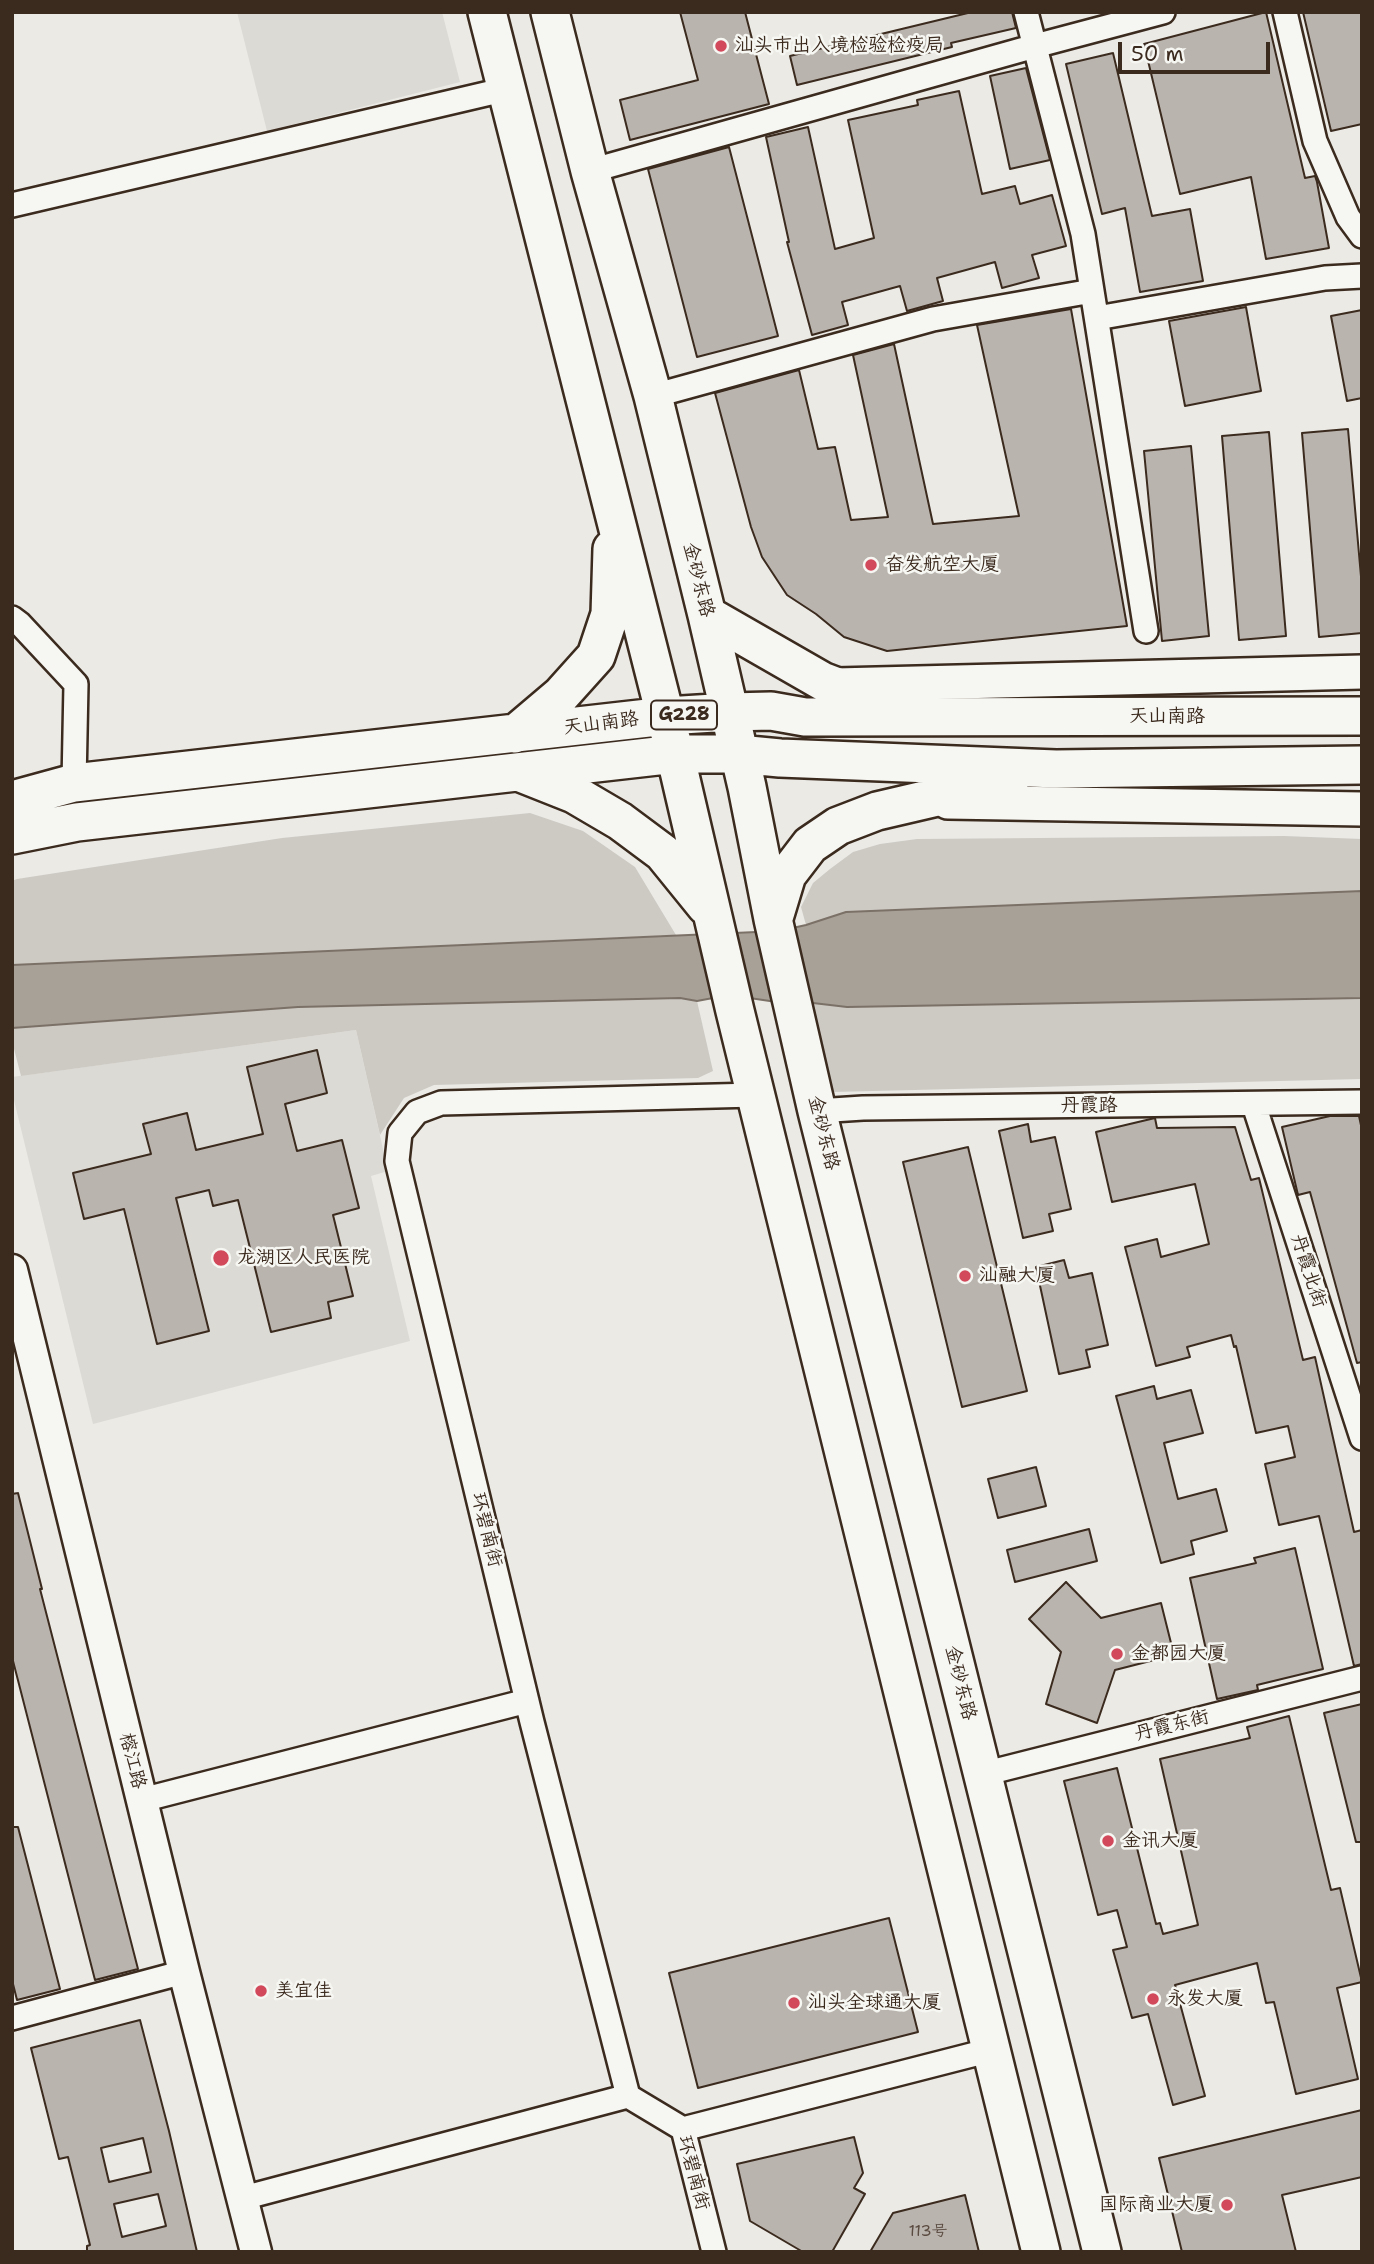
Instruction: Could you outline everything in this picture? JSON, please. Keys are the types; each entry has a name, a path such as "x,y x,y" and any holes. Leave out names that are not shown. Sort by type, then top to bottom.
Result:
{"main road":[{"path":"487,12 666,716 755,1094 1041,2252"},
{"name":"金砂东路","path":"550,12 590,171 653,396 707,615 817,1111 1102,2252"},
{"path":"515,734 561,695 596,656 610,614 613,506"},
{"path":"707,615 822,681 915,717"},
{"path":"835,685 1362,672"},
{"path":"1236,716 1362,681"},
{"name":"天山南路","path":"12,800 74,783 666,716 730,712 771,711 805,717 1362,716"},
{"name":"天山南路","path":"12,835 77,822 675,754 738,754 1056,769 1362,765"},
{"name":"天山南路","path":"1206,768 1362,799"},
{"path":"773,919 787,876 810,845 838,826 877,811 1056,769"},
{"path":"517,771 573,794 620,821 663,852 713,918"},
{"path":"916,802 1362,809"}],"street":[{"path":"1026,12 1083,234 1146,631"},
{"path":"590,171 1163,12"},
{"path":"1285,12 1315,141 1348,217 1362,236"},
{"path":"12,205 507,89"},
{"path":"1097,318 1325,278 1362,276"},
{"path":"653,396 933,319 1091,291"},
{"path":"12,618 76,684 74,783"},
{"name":"环碧南街","path":"714,2252 683,2129 628,2096 527,1702 397,1161 400,1133 417,1112 441,1103 755,1094"},
{"name":"丹霞路","path":"817,1111 863,1108 1362,1102"},
{"name":"丹霞北街","path":"1254,1105 1362,1438"},
{"name":"榕江路","path":"12,1270 184,1972 256,2252"},
{"name":"丹霞东街","path":"983,1774 1362,1678"},
{"path":"142,1800 527,1702"},
{"path":"12,2018 184,1972"},
{"path":"683,2129 991,2050"},
{"path":"243,2198 628,2096"}],"shaded area":[{"path":"237,12 442,12 460,82 267,131"},
{"path":"530,813 583,831 635,867 676,935 12,965 12,881 17,879 282,838"},
{"path":"1284,836 1362,839 1362,891 846,912 806,925 801,907 813,883 830,869 853,852 880,844 917,839"},
{"path":"1362,891 1362,998 847,1007 813,1003 797,1005 729,995 697,1001 680,998 298,1007 12,1028 12,965 779,931 846,912"},
{"path":"680,998 697,1001 713,1071 698,1078 434,1085 404,1098 380,1135 356,1030 21,1076 12,1041 12,1028 298,1007"},
{"path":"1362,998 1362,1079 833,1092 813,1003 847,1007"},
{"name":"龙湖区人民医院","path":"356,1030 388,1171 371,1176 410,1341 93,1424 12,1092 12,1077"}],"building":[{"name":"汕头市出入境检验检疫局","path":"680,12 745,12 769,104 630,140 620,100 698,80"},
{"path":"972,12 1012,12 1016,28 951,43 952,47 797,85 790,56"},
{"path":"1266,12 1305,178 1315,176 1317,182 1329,248 1266,259 1251,177 1180,194 1144,44"},
{"path":"1303,12 1362,12 1362,124 1331,131"},
{"path":"1113,53 1152,216 1190,209 1203,281 1140,292 1125,208 1102,214 1066,64"},
{"path":"1026,68 1050,160 1010,169 990,76"},
{"path":"959,91 982,194 1015,186 1020,204 1052,195 1066,246 1032,255 1039,278 1002,288 995,262 937,278 943,301 907,311 900,286 842,302 848,325 812,335 787,242 766,137 808,127 835,249 874,238 848,120 918,105 917,100"},
{"path":"729,147 778,336 697,357 648,169"},
{"path":"1246,307 1261,391 1185,406 1169,321"},
{"path":"1071,309 1127,626 887,651 844,637 787,595 762,557 751,527 715,393 799,370 818,449 835,447 851,520 888,517 853,355 894,344 933,524 1019,516 977,325"},
{"path":"1362,310 1362,398 1347,401 1331,316"},
{"path":"1348,429 1362,588 1362,633 1319,637 1302,433"},
{"path":"1269,432 1286,636 1239,640 1222,436"},
{"path":"1191,446 1209,636 1162,641 1144,451"},
{"path":"317,1050 327,1093 285,1104 297,1151 342,1140 359,1208 333,1215 353,1296 328,1302 331,1318 271,1332 238,1200 213,1206 209,1190 176,1198 209,1331 157,1344 124,1209 84,1219 73,1173 151,1154 143,1124 187,1113 196,1150 263,1134 247,1067"},
{"path":"1330,1116 1359,1116 1362,1130 1362,1362 1357,1363 1310,1192 1298,1195 1282,1127"},
{"path":"1155,1118 1157,1128 1235,1127 1251,1180 1259,1178 1303,1360 1315,1357 1354,1532 1362,1530 1362,1664 1354,1666 1319,1516 1279,1525 1265,1464 1295,1457 1288,1426 1256,1433 1236,1346 1234,1347 1231,1335 1187,1347 1190,1357 1156,1366 1125,1247 1157,1239 1161,1257 1209,1244 1195,1184 1112,1202 1096,1132"},
{"path":"1028,1124 1031,1142 1055,1137 1071,1209 1049,1214 1053,1231 1023,1238 999,1131"},
{"name":"汕融大厦","path":"968,1147 1027,1391 962,1407 903,1162"},
{"path":"1064,1260 1069,1278 1092,1273 1108,1345 1086,1350 1090,1367 1059,1374 1036,1267"},
{"path":"1154,1386 1157,1399 1191,1390 1203,1433 1164,1443 1178,1499 1216,1489 1227,1531 1191,1541 1194,1554 1161,1563 1116,1396"},
{"path":"1036,1467 1046,1506 998,1518 988,1479"},
{"path":"18,1493 40,1589 138,1969 95,1980 12,1657 12,1494"},
{"path":"1089,1529 1097,1561 1015,1582 1007,1550"},
{"path":"1295,1548 1323,1669 1257,1685 1258,1690 1217,1699 1190,1578 1256,1563 1254,1558"},
{"name":"金都园大厦","path":"1066,1582 1101,1618 1161,1603 1174,1655 1115,1670 1097,1723 1046,1704 1061,1652 1029,1619"},
{"path":"1362,1704 1362,1842 1356,1842 1324,1713"},
{"path":"1289,1716 1331,1890 1340,1888 1362,1982 1337,1988 1358,2079 1296,2094 1274,2002 1266,2003 1257,1963 1175,1985 1205,2096 1173,2105 1148,2014 1132,2018 1113,1950 1127,1947 1117,1910 1098,1915 1064,1781 1117,1768 1156,1924 1160,1923 1163,1934 1198,1925 1160,1759 1250,1738 1247,1727"},
{"path":"12,1827 18,1827 60,1989 17,2000 12,1980"},
{"name":"汕头全球通大厦","path":"889,1918 918,2032 698,2088 669,1973"},
{"path":"140,2020 197,2252 87,2252 87,2246 90,2245 68,2157 59,2159 31,2048","holes":["143,2138 151,2172 109,2182 101,2148","158,2194 166,2226 122,2237 114,2204"]},
{"name":"国际商业大厦","path":"1362,2110 1362,2177 1282,2195 1296,2252 1182,2252 1159,2158"},
{"path":"854,2137 863,2173 854,2188 865,2194 832,2252 803,2252 750,2221 737,2164"},
{"path":"965,2195 979,2252 870,2252 893,2213"}],"place":[{"name":"汕头市出入境检验检疫局","path":"721,46"},
{"name":"奋发航空大厦","path":"871,565"},
{"name":"龙湖区人民医院","path":"221,1258"},
{"name":"汕融大厦","path":"965,1276"},
{"name":"金都园大厦","path":"1117,1654"},
{"name":"金讯大厦","path":"1108,1841"},
{"name":"美宜佳","path":"261,1991"},
{"name":"永发大厦","path":"1153,1999"},
{"name":"汕头全球通大厦","path":"794,2003"},
{"name":"国际商业大厦","path":"1227,2205"}]}
